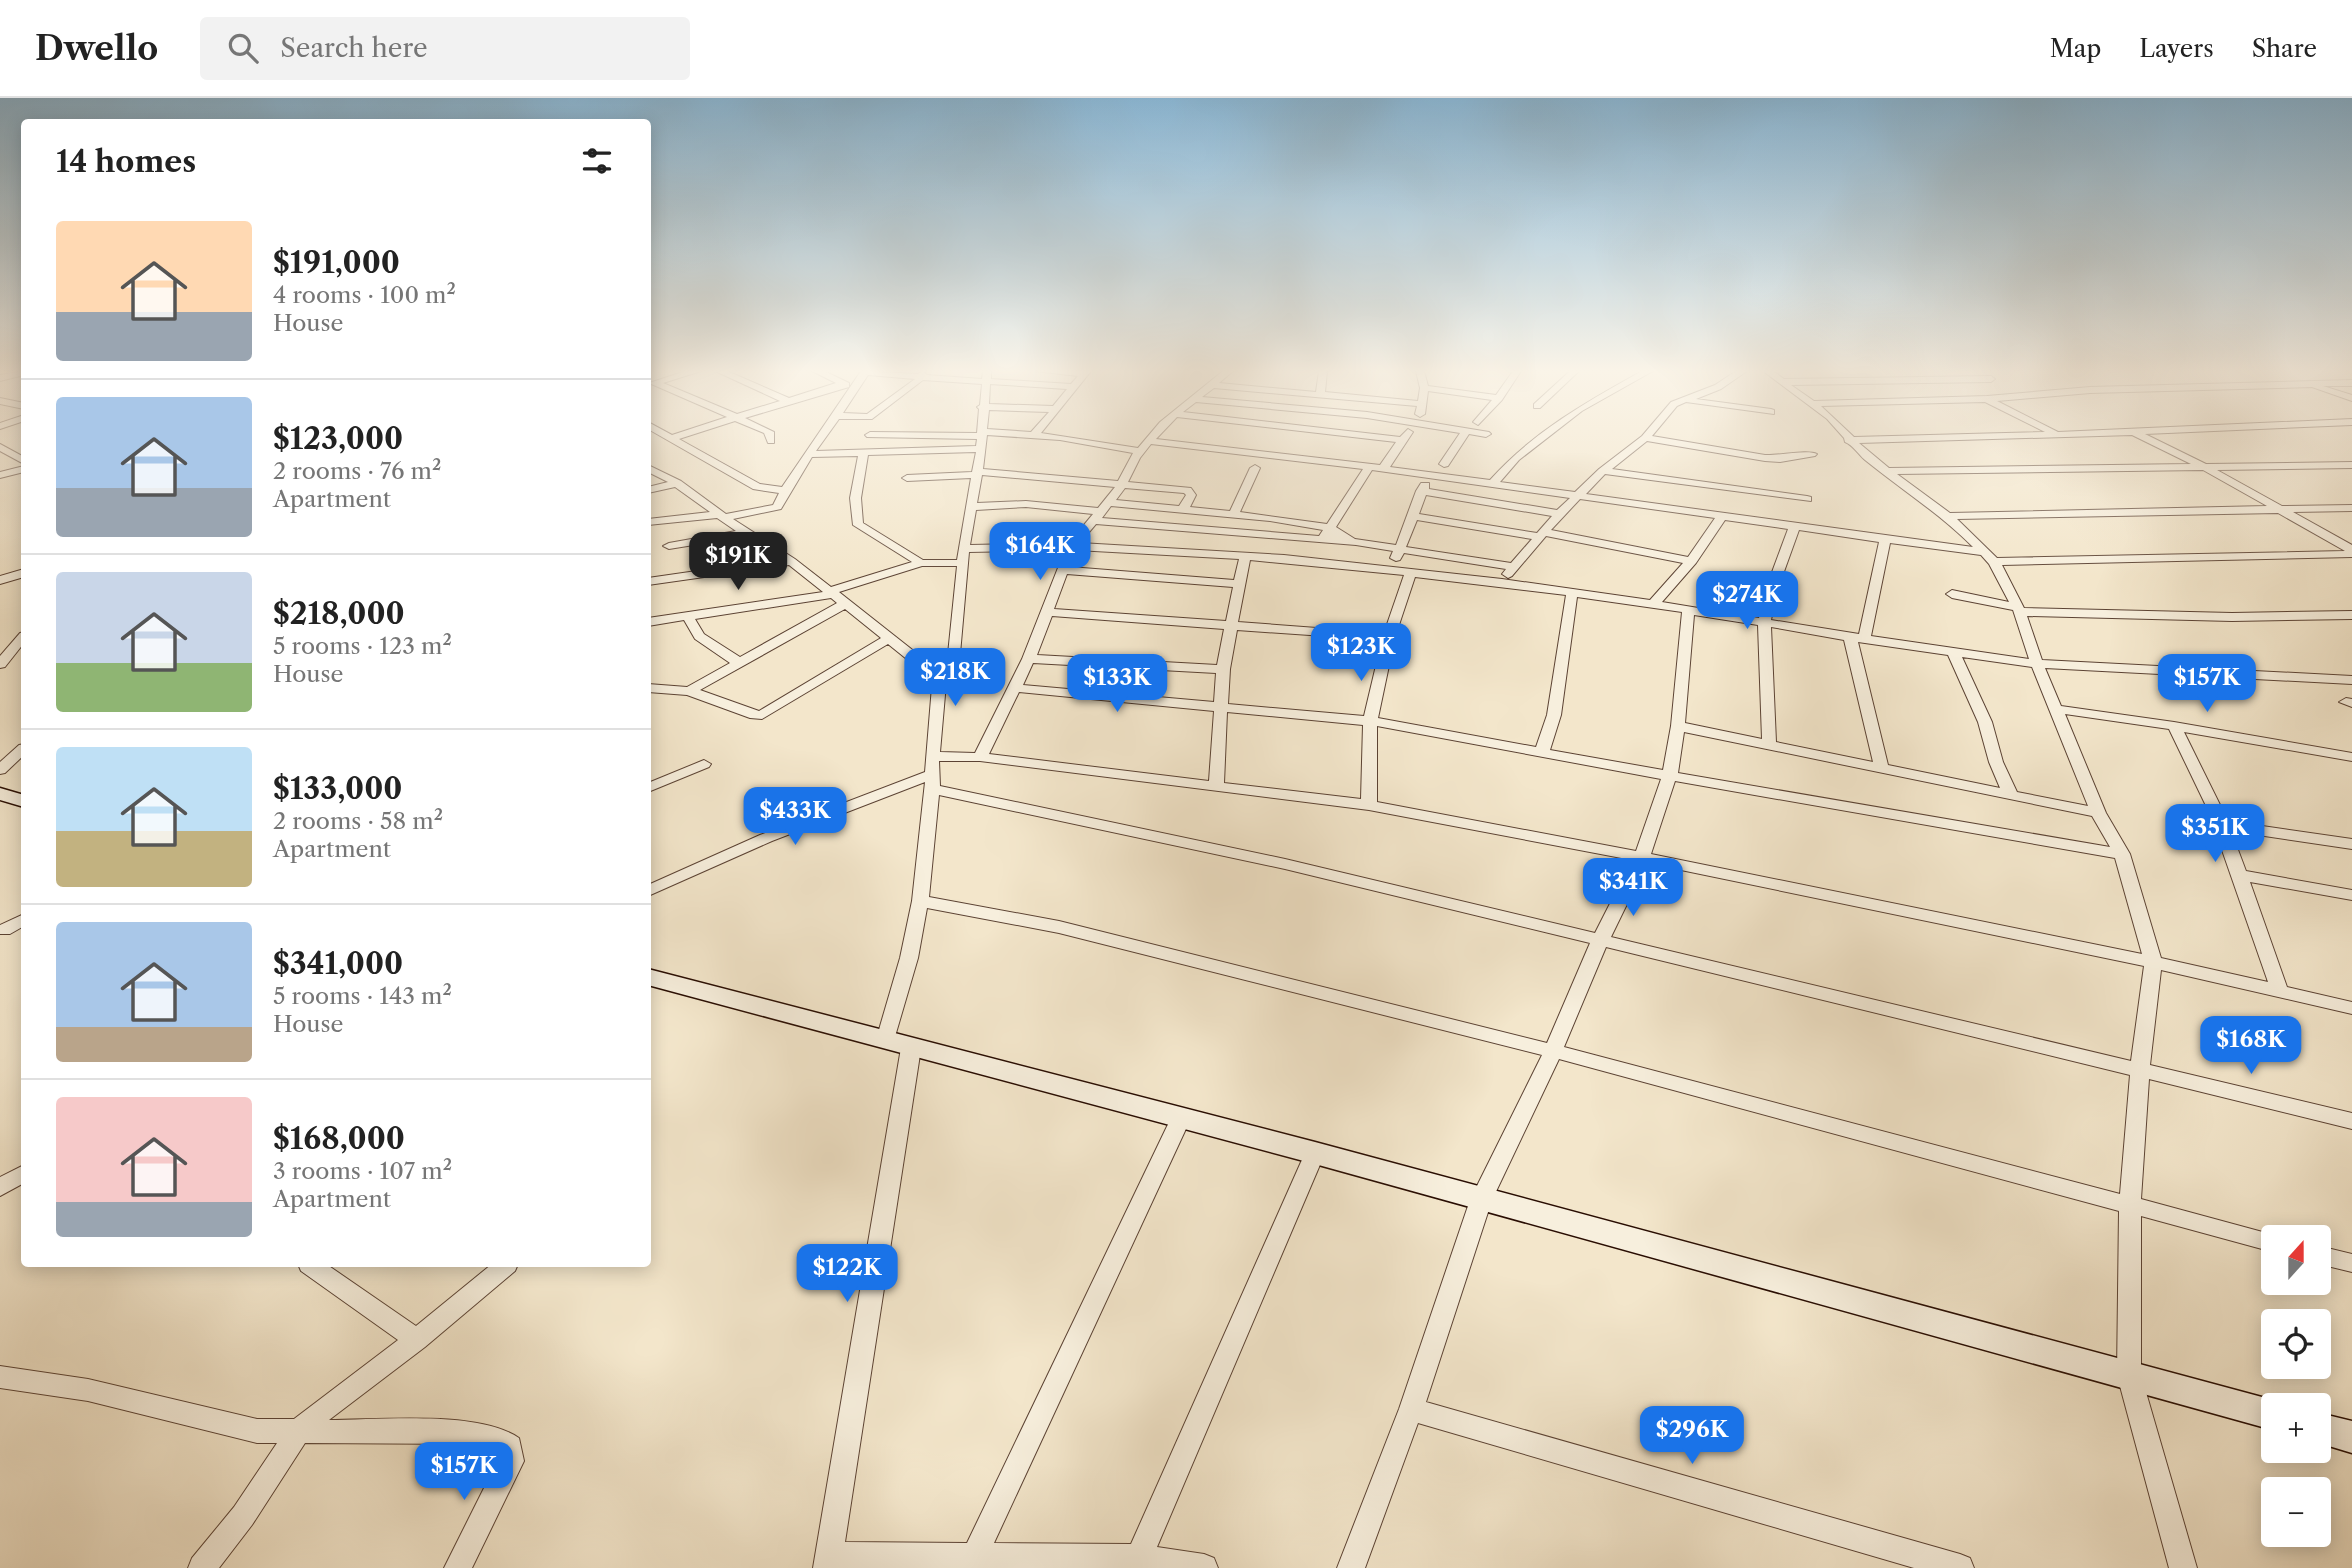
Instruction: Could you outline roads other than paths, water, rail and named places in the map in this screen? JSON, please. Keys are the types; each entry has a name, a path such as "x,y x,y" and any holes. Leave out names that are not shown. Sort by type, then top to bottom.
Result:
{"street":[{"path":"675,440 757,487 785,490"},
{"path":"651,522 775,508 818,440"},
{"path":"808,454 863,454 977,440"},
{"path":"982,440 964,556 954,654 940,672 920,901 909,958 828,1561 1139,1558 1205,1568"},
{"path":"1069,440 1139,451"},
{"path":"980,757 1030,659 1072,546 1122,484 1139,451 1150,440 1298,456 1721,518 1982,552"},
{"path":"1383,469 1403,440 1399,440"},
{"path":"1444,464 1460,440"},
{"path":"1492,484 1515,458 1539,440"},
{"path":"1502,583 1512,567 1559,514 1603,471 1643,440"},
{"path":"1655,440 1765,458 1780,459 1812,454"},
{"path":"1849,440 1866,440"},
{"path":"1849,440 1948,516 1994,562 2019,609 2037,664 2098,813 2122,854 2153,962 2140,1069 2130,1207 2129,1375 2183,1568"},
{"path":"2149,440 2207,468 2352,552"},
{"path":"0,447 21,459"},
{"path":"863,454 854,502 854,515 858,525 921,563"},
{"path":"1887,471 2352,465"},
{"path":"1322,539 1368,467"},
{"path":"1234,514 1255,468"},
{"path":"0,475 21,470"},
{"path":"651,470 677,483 745,533 791,561 888,639 930,670 940,672"},
{"path":"1603,471 1807,499"},
{"path":"907,478 977,473 1190,491 1191,495 1183,509"},
{"path":"1390,569 1401,549 1421,491 1430,477"},
{"path":"651,489 677,483"},
{"path":"1421,491 1559,514"},
{"path":"971,507 1026,504 1100,511 1265,534 1356,542 1512,567"},
{"path":"1948,516 2352,508"},
{"path":"1100,511 1183,509 1270,518 1330,528 1356,542"},
{"path":"1413,516 1541,534 1692,561"},
{"path":"1265,534 1270,518"},
{"path":"1653,604 1692,561 1721,518"},
{"path":"1769,743 1764,622 1771,591 1794,528"},
{"path":"669,546 745,533"},
{"path":"1881,766 1857,638 1885,539"},
{"path":"651,622 832,592 921,563 964,556 1072,546 1245,555 1390,569 1688,609 1857,638 2037,664 2352,680"},
{"path":"1994,562 2352,552"},
{"path":"1216,785 1223,668 1245,555"},
{"path":"651,582 791,561"},
{"path":"1063,569 1240,584"},
{"path":"1368,805 1370,721 1389,637 1411,572"},
{"path":"0,580 21,574"},
{"path":"1542,751 1554,715 1572,593"},
{"path":"1952,594 2019,609 2232,617 2352,615"},
{"path":"689,691 845,604"},
{"path":"1351,1568 1411,1409 1481,1200 1643,855 1670,775 1678,726 1688,609"},
{"path":"1046,612 1389,637"},
{"path":"688,617 699,636 738,662"},
{"path":"2,660 21,639"},
{"path":"651,688 689,691 755,715 762,715 888,639"},
{"path":"1953,651 1985,722 1996,762 2010,793"},
{"path":"1030,659 1223,668"},
{"path":"1015,688 1370,721 2122,854"},
{"path":"2056,709 2174,726 2352,757"},
{"path":"1678,726 2098,813"},
{"path":"2174,726 2222,825 2280,992"},
{"path":"0,770 21,751"},
{"path":"932,756 980,757 1368,805 1643,855 2153,962 2352,1008"},
{"path":"651,787 704,764"},
{"path":"654,888 766,838 932,781 2352,1121"},
{"path":"0,794 21,799"},
{"path":"2222,825 2352,844"},
{"path":"2238,875 2352,895"},
{"path":"920,901 1059,927 1553,1051 2261,1240"},
{"path":"4,930 21,921"},
{"path":"651,978 1315,1153 2261,1412"},
{"path":"974,1558 1181,1118"},
{"path":"1139,1558 1315,1153"},
{"path":"0,1188 21,1175"},
{"path":"2331,1258 2352,1263"},
{"path":"313,1267 417,1340"},
{"path":"202,1568 243,1516 299,1431 320,1412 417,1340 503,1267"},
{"path":"0,1377 88,1390 257,1430 468,1432 498,1438 510,1446 511,1461 461,1567"},
{"path":"1411,1409 1960,1568"},
{"path":"2331,1431 2352,1437"}]}
